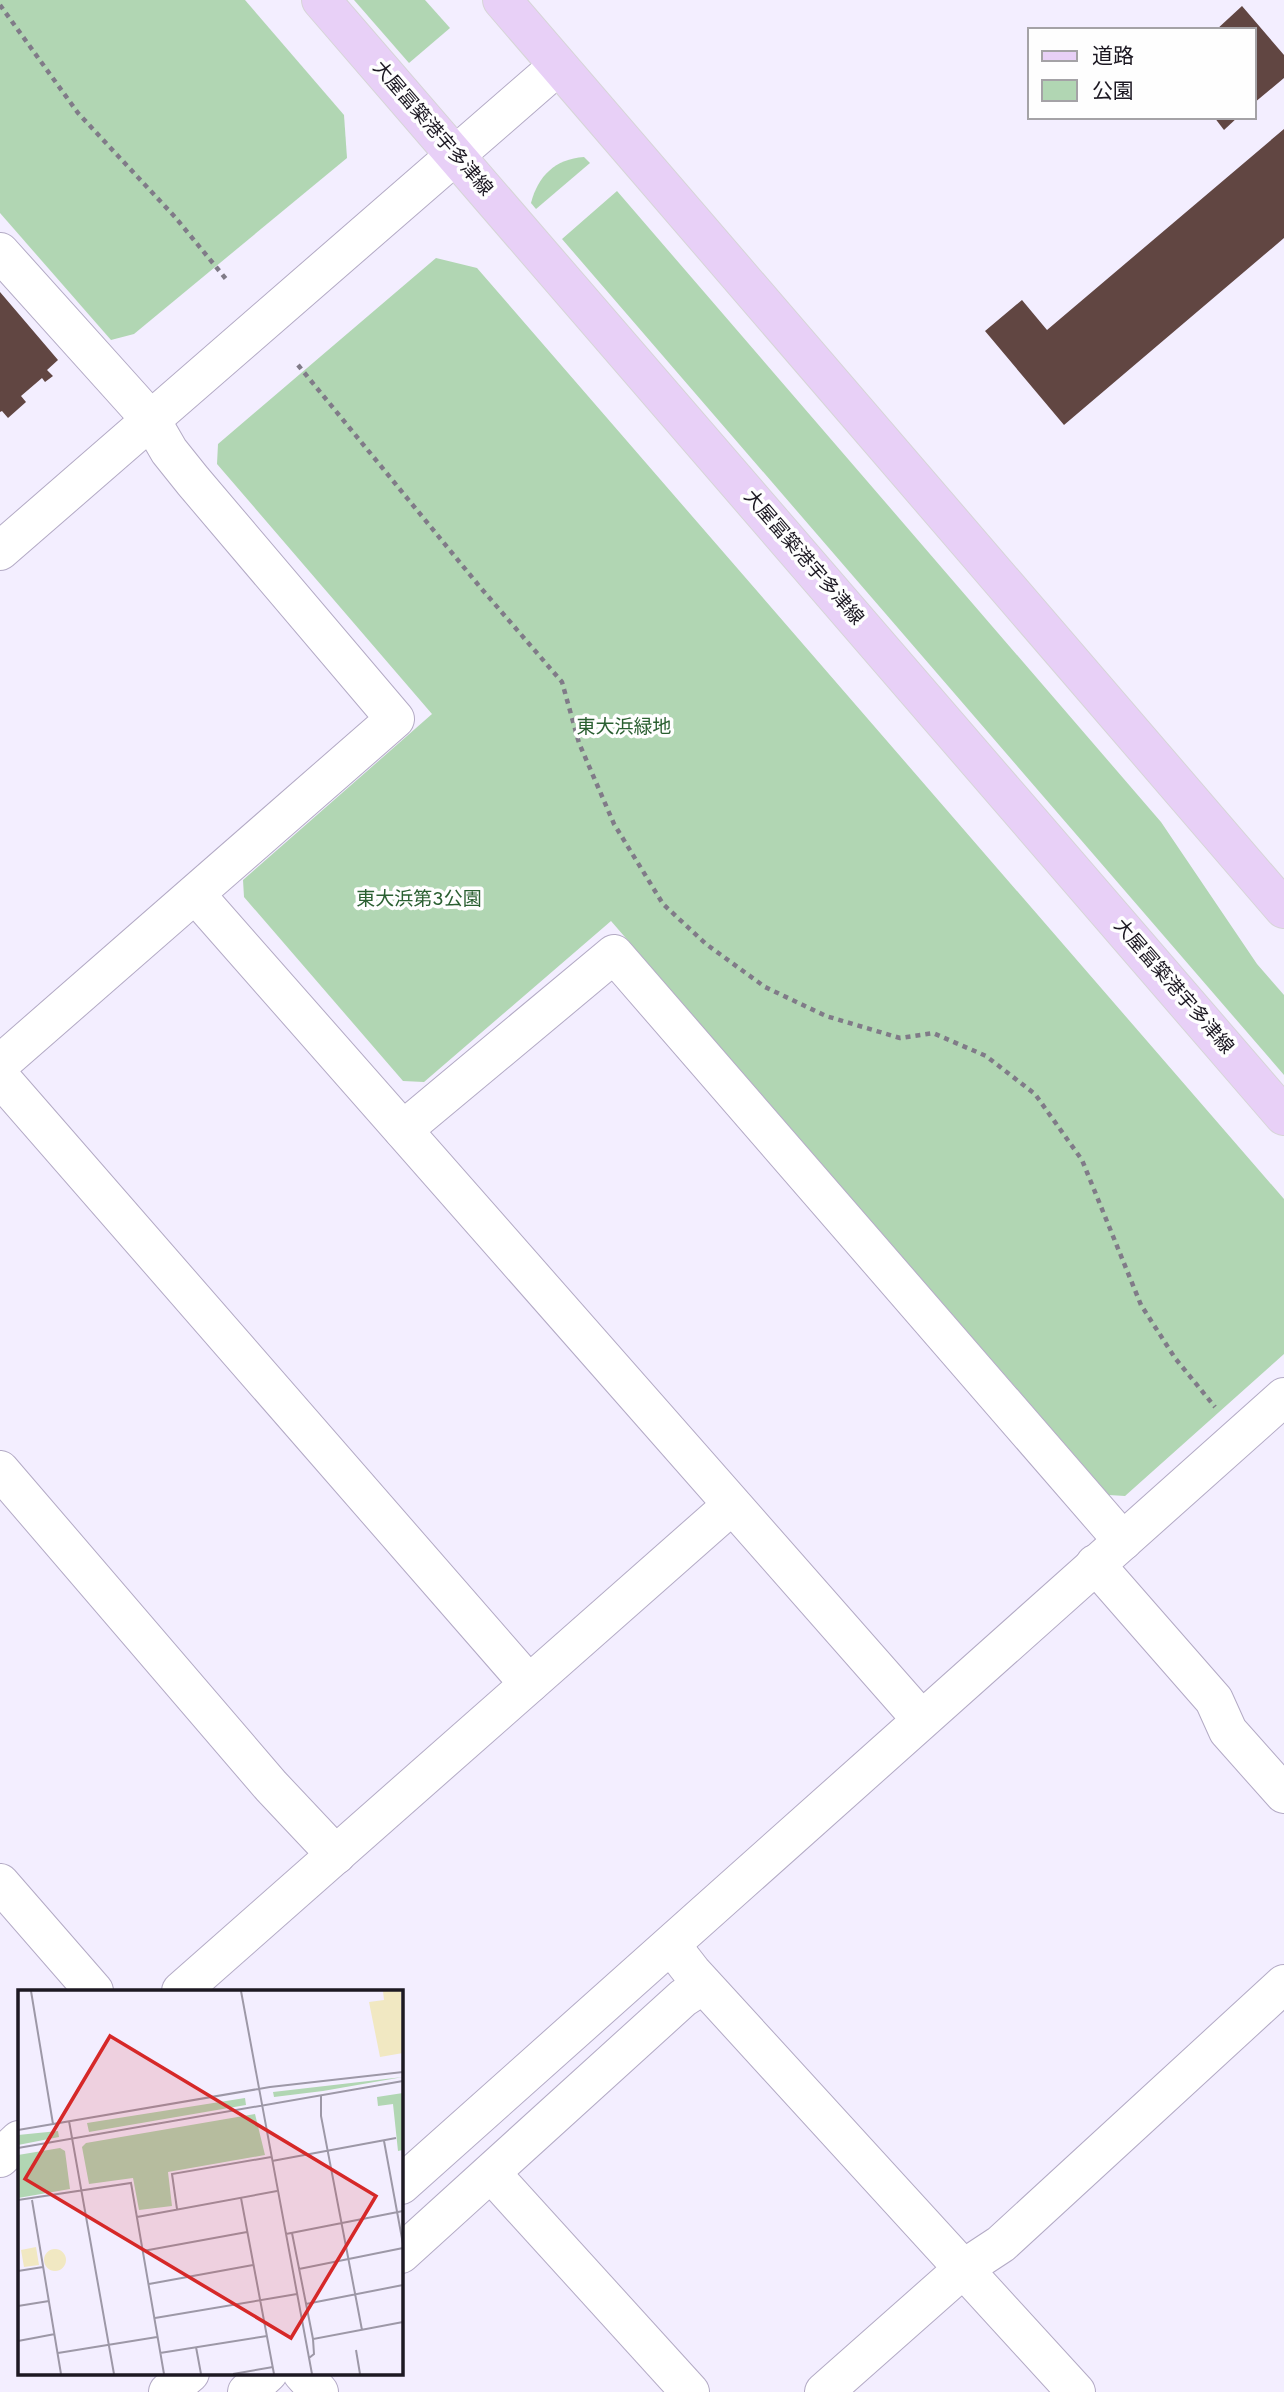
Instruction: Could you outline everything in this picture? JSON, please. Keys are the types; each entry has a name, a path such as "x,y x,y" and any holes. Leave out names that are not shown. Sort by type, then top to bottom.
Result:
{"main road":[{"name":"大屋冨築港宇多津線","path":"321,0 1284,1116"},
{"path":"502,0 1284,909"}],"street":[{"path":"0,551 558,66"},
{"path":"0,253 151,420 169,451 192,481 395,719 0,1064"},
{"path":"196,895 921,1720"},
{"path":"403,1130 614,954 1109,1553 1214,1700 1228,1731 1284,1794"},
{"path":"0,1077 529,1684"},
{"path":"402,2184 1284,1397"},
{"path":"0,1470 271,1786 336,1855"},
{"path":"182,1990 732,1505"},
{"path":"0,1883 93,1990"},
{"path":"671,1944 704,1985 1076,2392"},
{"path":"824,2392 963,2269 1001,2244 1284,1984"},
{"path":"402,2253 683,1998 704,1985"},
{"path":"0,2158 18,2141"},
{"path":"491,2173 690,2392"},
{"path":"168,2392 189,2374"},
{"path":"247,2392 267,2374"},
{"path":"303,2374 319,2392"}],"path":[{"path":"0,5 78,113 174,217 226,279"},
{"path":"298,365 480,587 562,682 579,743 614,824 663,904 706,944 765,987 826,1016 900,1038 933,1033 986,1056 1035,1094 1082,1160 1142,1305 1175,1358 1221,1415"}],"green space":[{"path":"0,0 245,0 344,115 347,158 134,334 111,340 0,213"},
{"path":"354,0 425,0 450,28 409,63"},
{"path":"584,157 590,163 536,209 531,203 543,177 564,161"},
{"path":"617,191 1161,822 1257,964 1284,995 1284,1075 562,239"},
{"name":"東大浜緑地","path":"436,258 477,268 1284,1199 1284,1354 1125,1496 1109,1495 611,921 424,1082 403,1081 244,897 243,880 432,714 217,464 218,444"}],"building":[{"path":"1242,6 1284,55 1284,78 1256,101 1256,28 1218,28"},
{"path":"1216,119 1236,119 1224,130"},
{"path":"1284,129 1284,238 1064,425 985,331 1022,300 1047,330"},
{"path":"0,292 58,360 47,370 53,376 45,382 42,378 21,396 26,402 8,418 0,412"}],"park label":[{"name":"東大浜第3公園","path":"419,900"}]}
